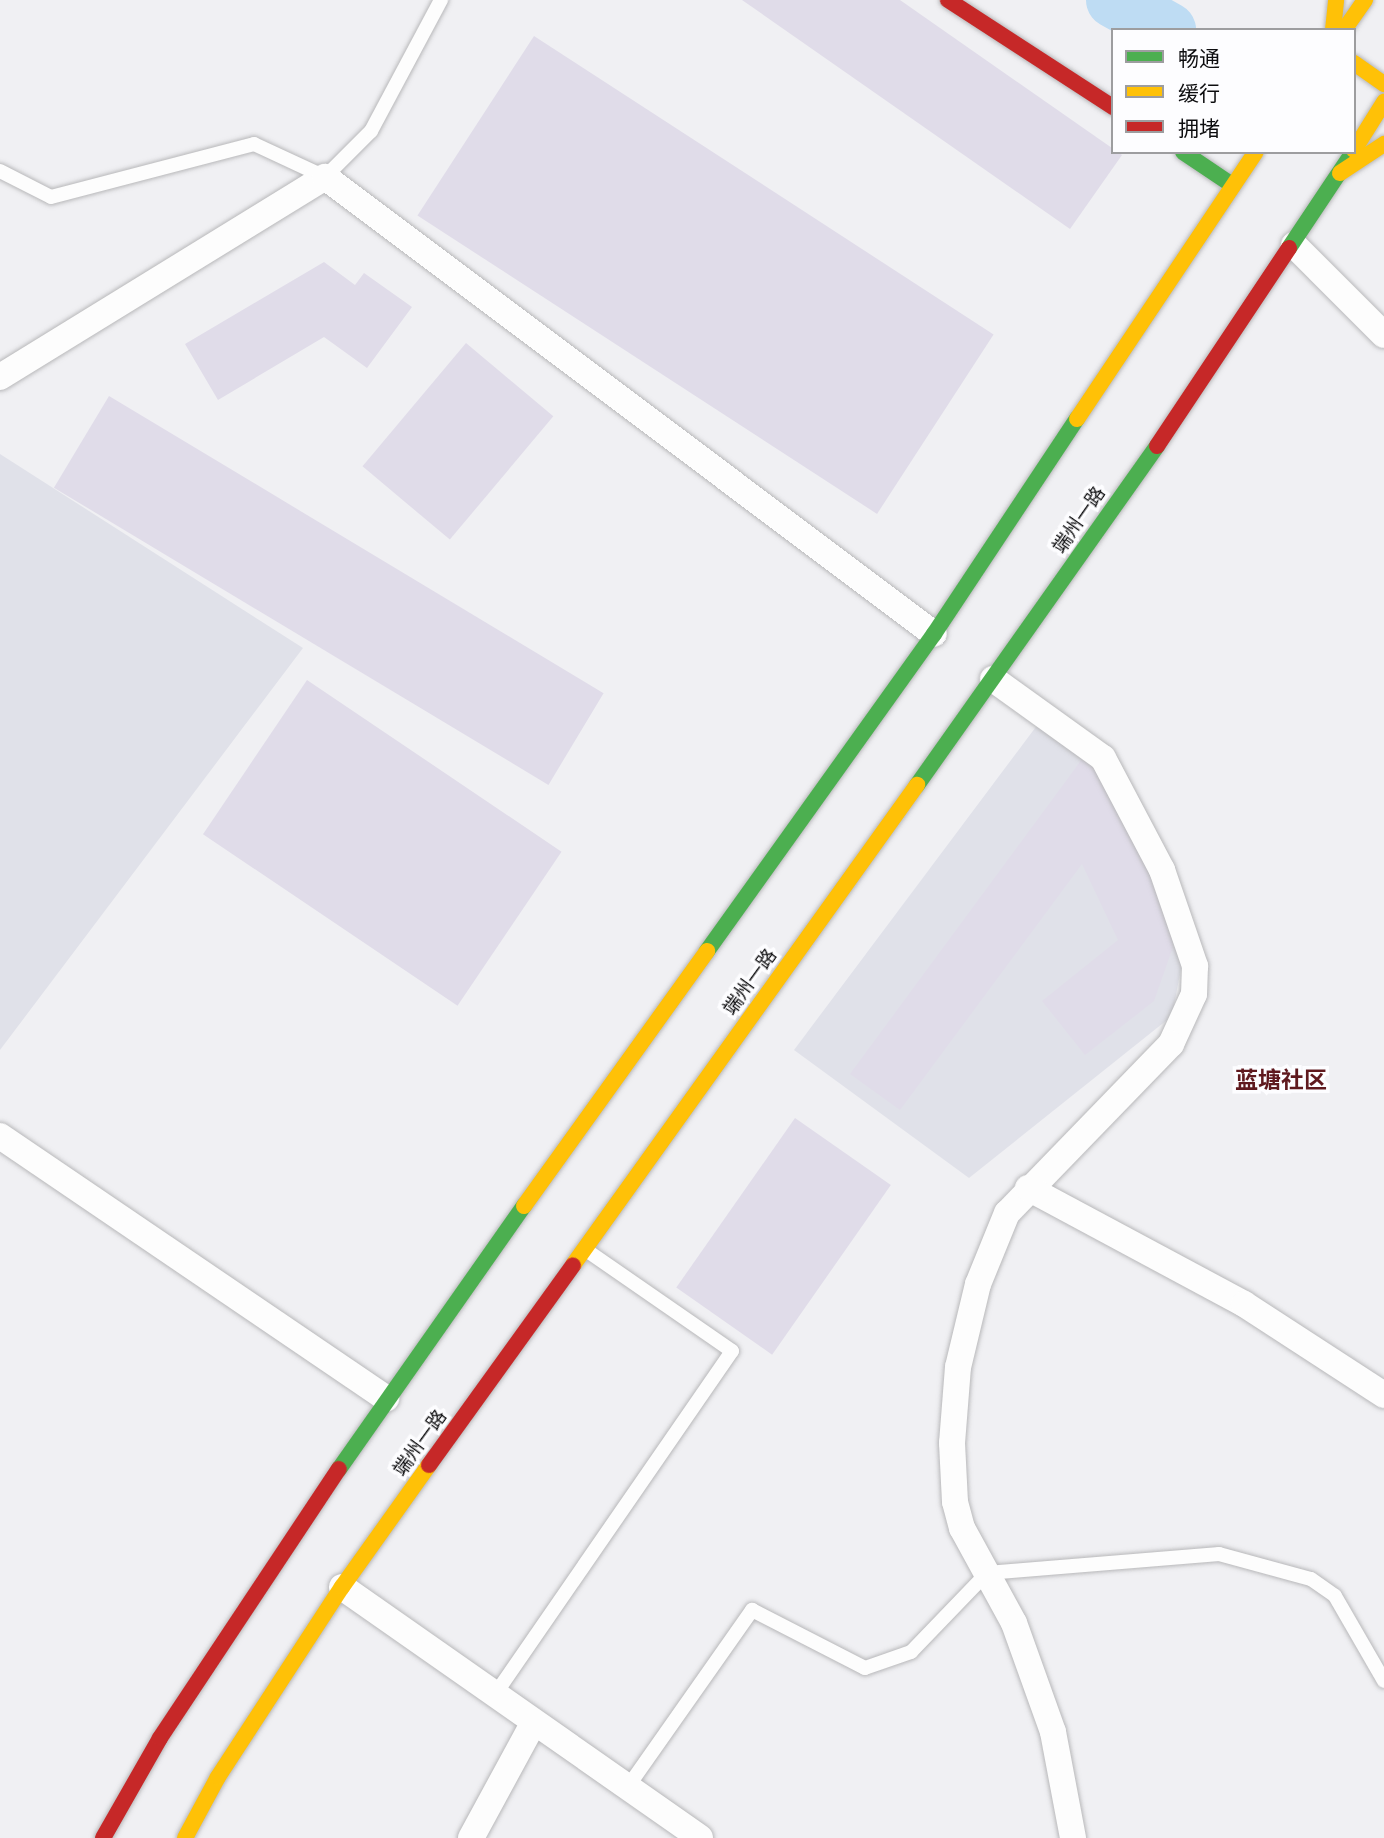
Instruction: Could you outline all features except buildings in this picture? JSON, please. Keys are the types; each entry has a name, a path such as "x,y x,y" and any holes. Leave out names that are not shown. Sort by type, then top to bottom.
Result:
{"main road":[{"path":"948,0 1111,106"},
{"path":"1333,28 1336,0"},
{"path":"1345,28 1365,0"},
{"path":"1356,64 1384,84"},
{"name":"端州一路","path":"1356,148 1384,102"},
{"path":"1340,173 1384,144"},
{"path":"1186,154 1232,184"},
{"path":"103,1838 160,1738 386,1398 934,634 1254,154"},
{"name":"端州一路","path":"185,1838 218,1777 342,1587 993,679 1294,245 1352,154"}],"street":[{"path":"0,377 326,177 934,634"},
{"path":"1294,245 1384,335"},
{"path":"993,679 1103,758 1162,870 1195,967 1189,1008 1171,1044 1028,1188 992,1241 958,1367 952,1443 954,1502 962,1528 1014,1623 1054,1732 1073,1838"},
{"path":"0,1136 386,1398"},
{"path":"1028,1188 1244,1304 1384,1395"},
{"path":"342,1587 533,1724 700,1838"},
{"path":"471,1838 533,1724"}],"lane":[{"path":"0,171 51,197 254,144 326,177 371,131 441,0"},
{"path":"494,1696 732,1351 584,1248"},
{"path":"627,1788 751,1610 865,1668 911,1652 987,1573 1219,1554 1311,1579 1335,1596 1384,1681"}],"shaded area":[{"path":"0,454 303,648 0,1050"},
{"path":"1041,720 1102,765 1184,952 1172,1016 969,1178 794,1050"}],"waterway":[{"path":"1114,0 1164,28"}],"traffic: fast":[{"path":"1186,154 1232,185"},
{"path":"1289,248 1352,154"},
{"path":"707,951 934,634 1077,419"},
{"path":"917,785 1157,446"},
{"path":"339,1469 524,1206"}],"traffic: slow":[{"path":"1333,28 1336,0"},
{"path":"1345,28 1365,0"},
{"path":"1356,64 1384,84"},
{"path":"1356,147 1384,102"},
{"path":"1340,173 1384,144"},
{"path":"1077,419 1255,154"},
{"path":"573,1265 917,785"},
{"path":"524,1206 707,951"},
{"path":"185,1838 218,1777 342,1587 429,1465"}],"traffic: jam":[{"path":"948,0 1111,106"},
{"path":"1157,446 1289,248"},
{"path":"429,1465 573,1265"},
{"path":"103,1838 160,1738 339,1469"}],"district":[{"name":"蓝塘社区","path":"1281,1081"}]}
